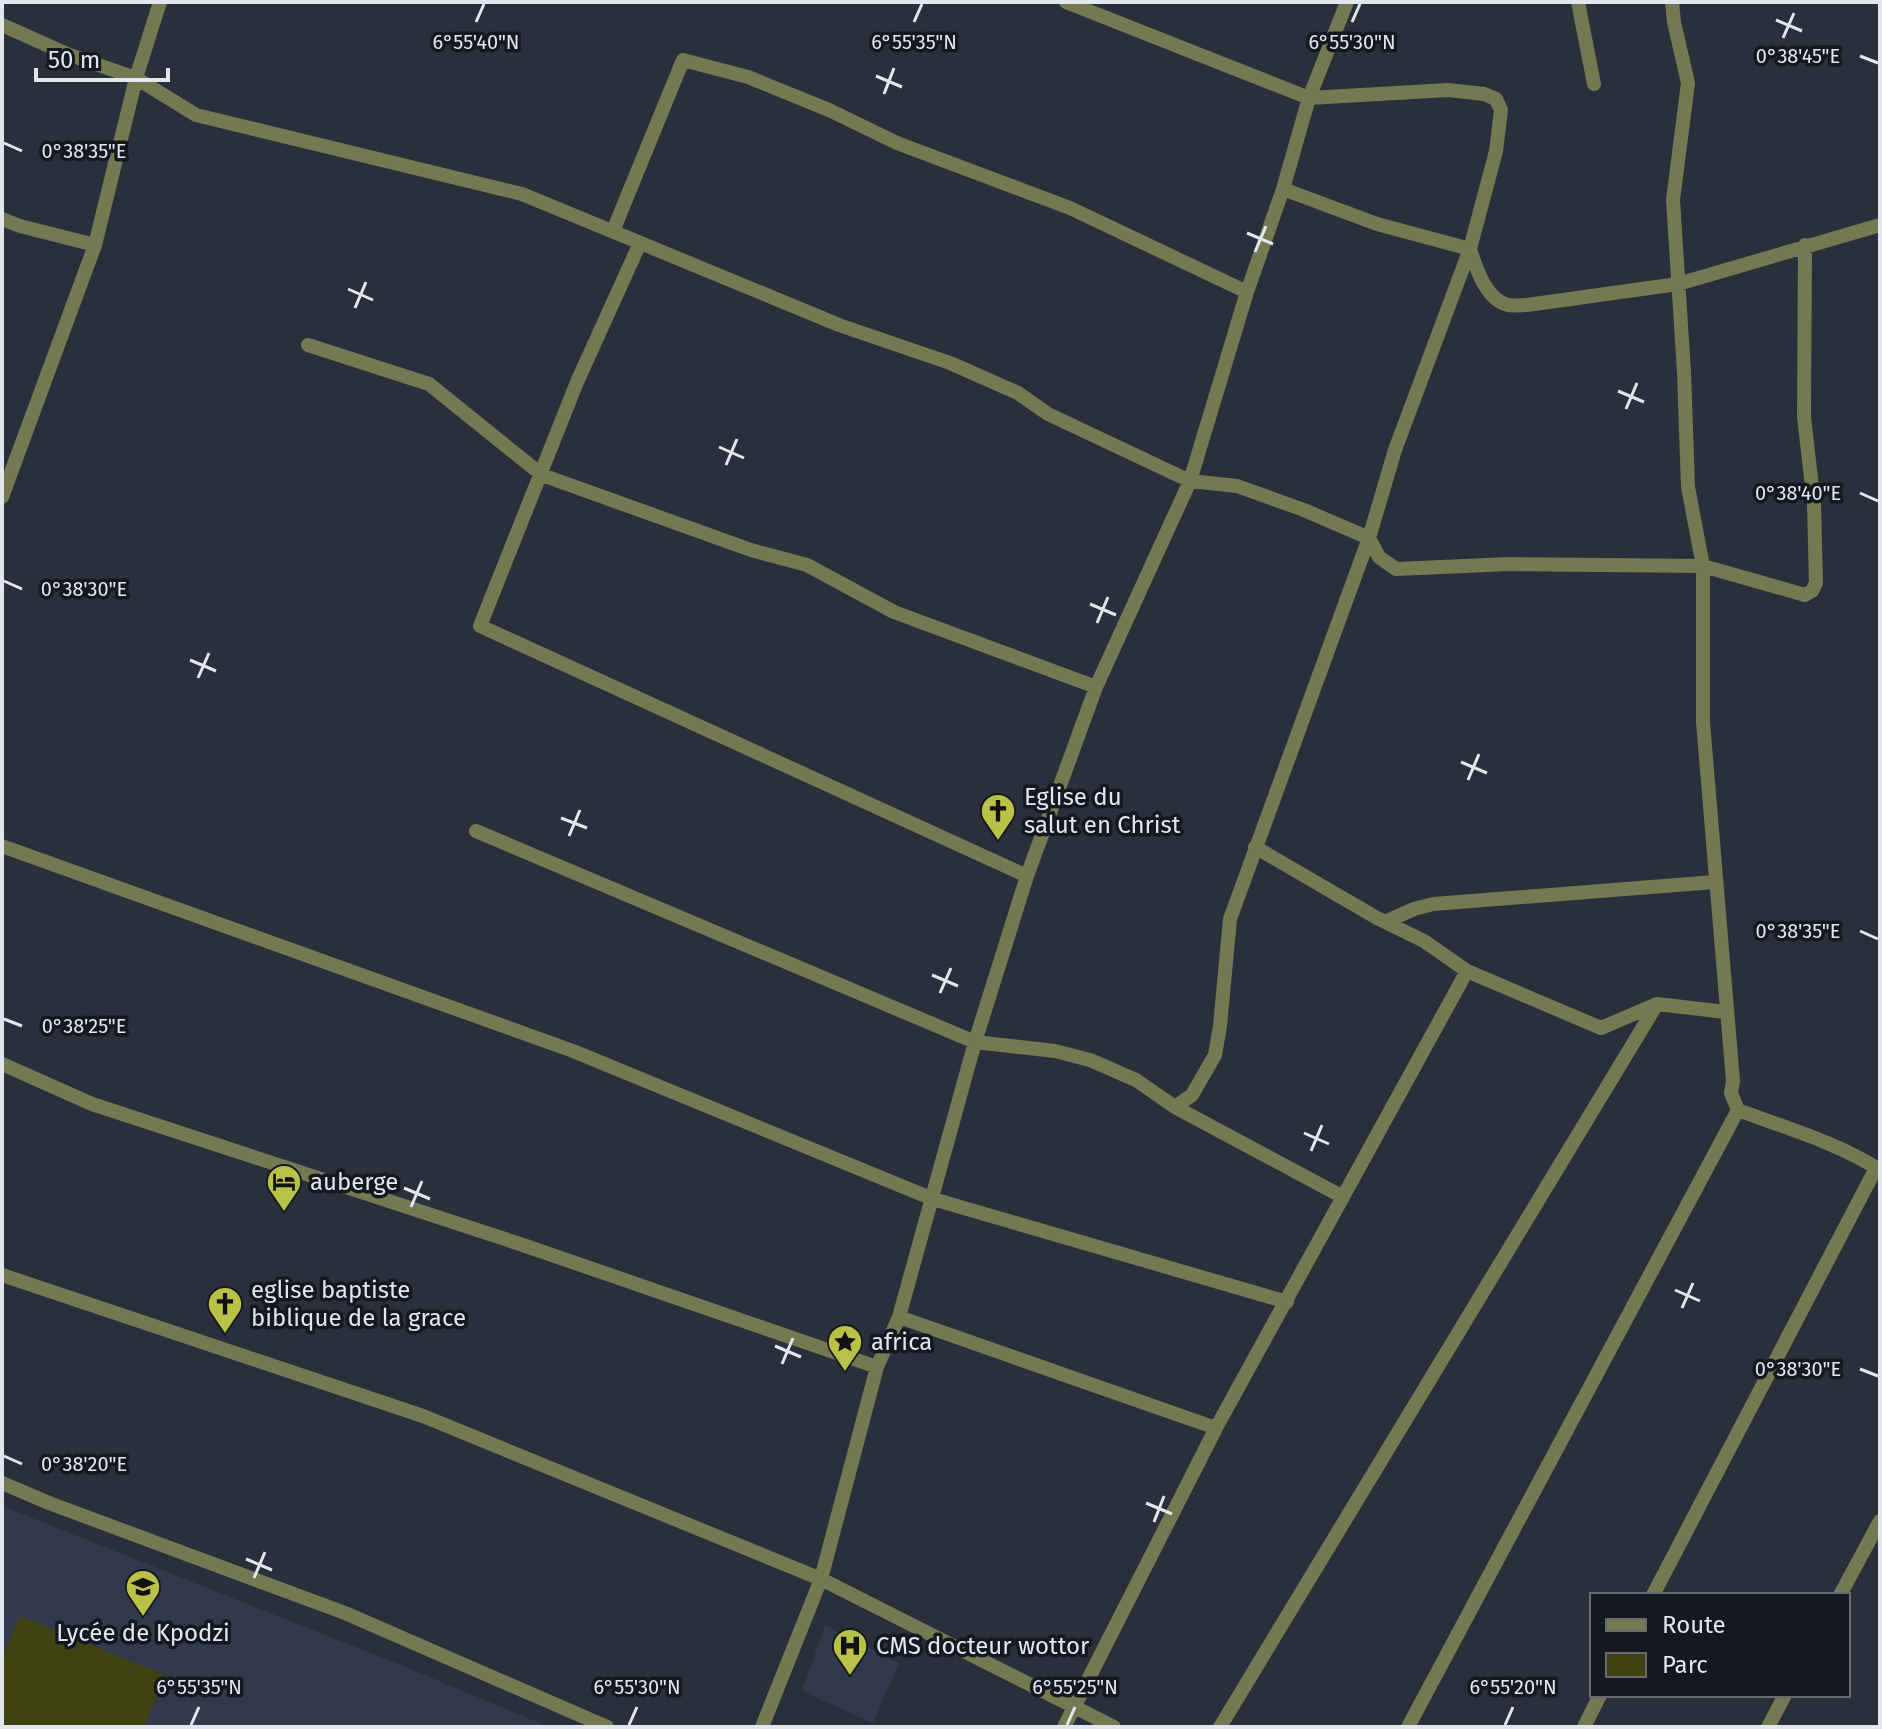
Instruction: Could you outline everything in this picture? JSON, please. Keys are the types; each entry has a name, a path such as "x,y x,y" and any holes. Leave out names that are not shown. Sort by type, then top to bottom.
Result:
{"street":[{"path":"2,497 6,470 95,245 136,78 160,2"},
{"path":"1066,2 1309,98 1448,90 1484,94 1496,99 1501,110 1496,151 1470,249 1395,450 1369,538 1230,919 1215,1055 1192,1095 1175,1107"},
{"path":"762,1727 821,1579 877,1367 899,1317 975,1042 1027,876 1096,687 1190,481 1309,98 1347,2"},
{"path":"1578,2 1594,84"},
{"path":"1654,1593 1878,1169 1824,1141 1738,1110 1731,1093 1733,1081 1703,722 1703,566 1688,487 1673,200 1688,83 1672,2"},
{"path":"2,25 67,54 136,78 196,115 522,194 839,325 950,363 1018,393 1061,420 1190,481 1237,486 1304,510 1369,538 1379,557 1396,569 1510,564 1703,566 1805,595 1812,591 1816,583 1814,504 1804,417 1805,245"},
{"path":"613,231 683,60 748,77 829,110 897,143 1070,208 1247,292"},
{"path":"1283,189 1377,224 1470,249"},
{"path":"2,219 95,245"},
{"path":"1470,249 1476,267 1494,298 1508,305 1527,305 1678,284 1880,225"},
{"path":"640,243 577,382 480,626 1027,876"},
{"path":"308,345 429,384 542,475 751,550 807,565 894,612 1096,687"},
{"path":"476,831 975,1042 1055,1051 1090,1060 1136,1080 1175,1107 1343,1197"},
{"path":"2,846 573,1051 933,1199 1287,1302"},
{"path":"1255,847 1424,941 1467,971 1601,1028 1657,1004 1726,1012"},
{"path":"1385,922 1433,904 1715,882"},
{"path":"1064,1727 1216,1428 1467,971"},
{"path":"1220,1727 1657,1004"},
{"path":"2,1064 92,1104 520,1244 877,1367"},
{"path":"1408,1727 1738,1110"},
{"path":"2,1275 423,1416 821,1579 1114,1727"},
{"path":"899,1317 1216,1428"},
{"path":"2,1483 345,1613 607,1727"},
{"path":"1841,1593 1880,1521"},
{"path":"1584,1727 1599,1697"},
{"path":"1768,1727 1784,1697"}],"shaded area":[{"name":"Lycée de Kpodzi","path":"2,1506 401,1665 549,1727 2,1727"},
{"name":"CMS docteur wottor","path":"825,1625 899,1663 873,1723 802,1691"}],"green space":[{"path":"20,1616 165,1675 144,1727 2,1727 2,1660"}],"place":[{"name":"Eglise du salut en Christ","path":"998,842"},
{"name":"auberge","path":"284,1213"},
{"name":"eglise baptiste biblique de la grace","path":"225,1335"},
{"name":"africa","path":"845,1373"},
{"name":"Lycée de Kpodzi","path":"143,1618"},
{"name":"CMS docteur wottor","path":"850,1677"}]}
